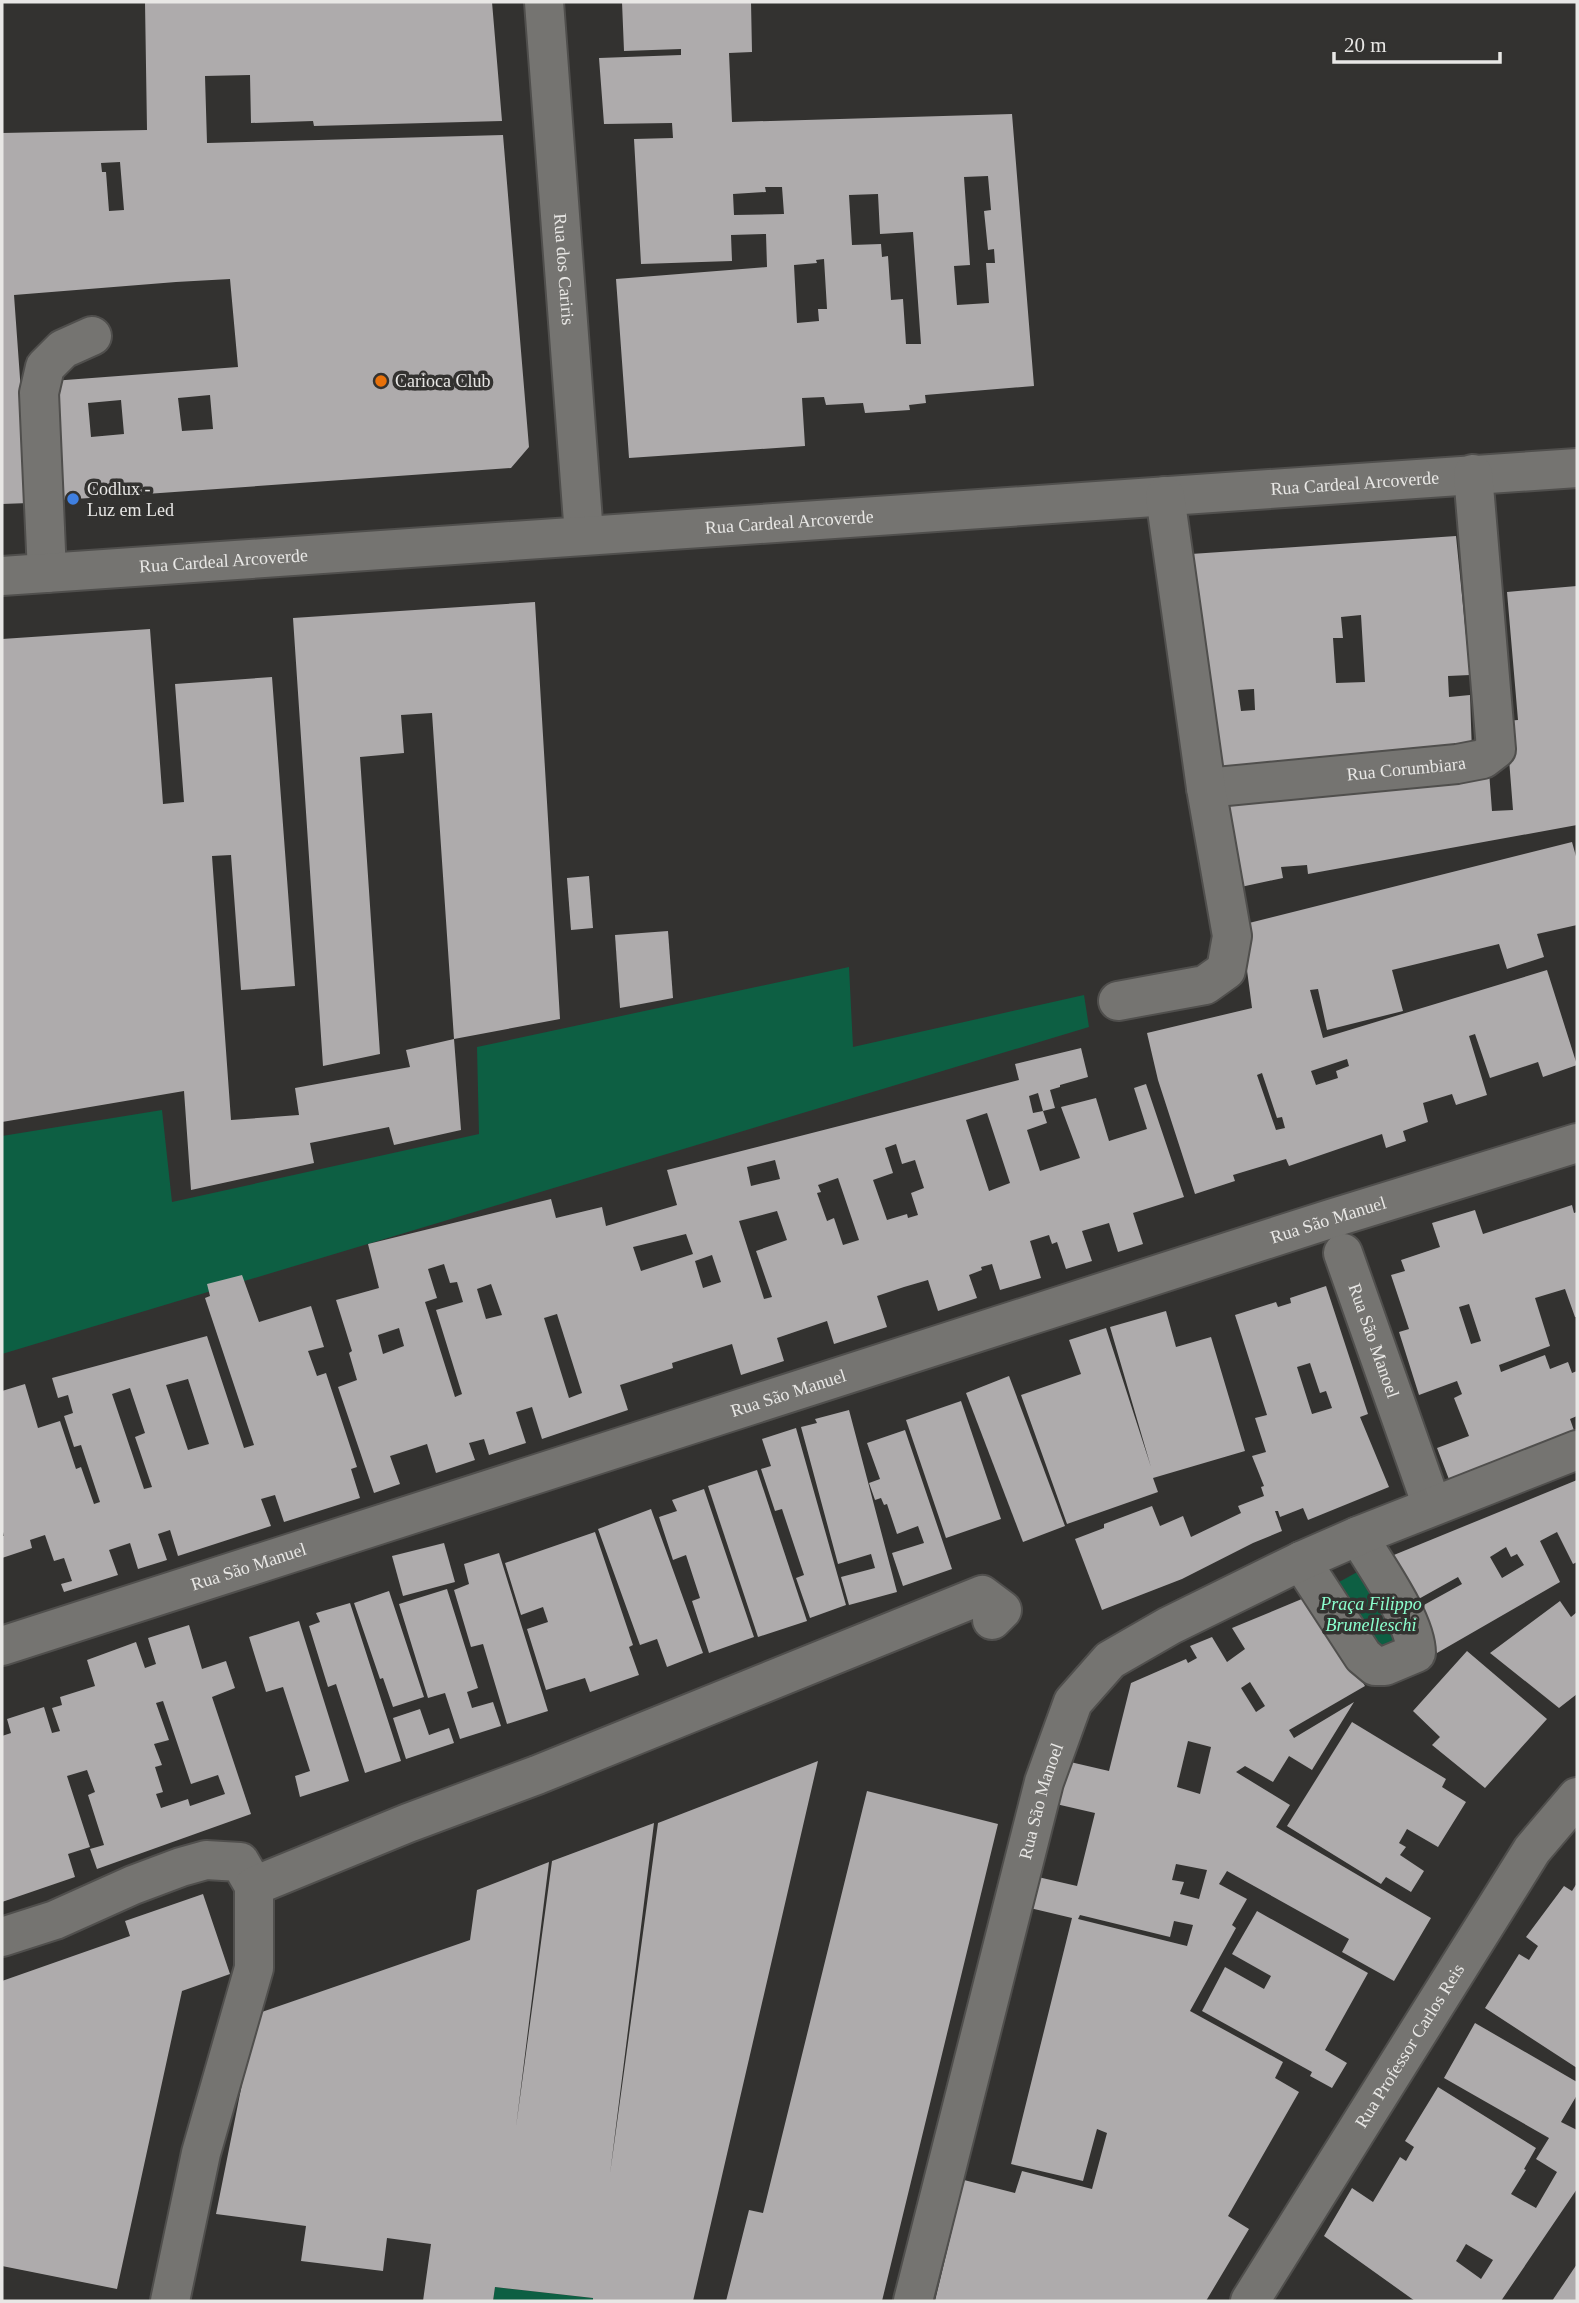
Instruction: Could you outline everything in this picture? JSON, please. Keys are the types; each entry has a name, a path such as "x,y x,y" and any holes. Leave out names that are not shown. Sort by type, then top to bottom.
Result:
{"street":[{"name":"Rua dos Cariris","path":"544,2 584,535"},
{"path":"47,573 39,393 44,367 64,349 92,336"},
{"name":"Rua Cardeal Arcoverde","path":"2,576 1577,468"},
{"name":"Rua Corumbiara","path":"1206,788 1457,764 1483,759 1496,749 1473,474"},
{"path":"1118,1001 1205,985 1226,970 1232,936 1206,788 1165,496"},
{"name":"Rua São Manuel","path":"2,1646 1317,1223 1577,1143"},
{"name":"Rua São Manoel","path":"1343,1253 1432,1506"},
{"name":"Rua São Manoel","path":"913,2301 1044,1782 1073,1702 1110,1660 1169,1626 1358,1536 1577,1450"},
{"path":"1301,1561 1363,1656 1375,1666 1385,1666 1416,1653 1416,1641 1410,1624 1358,1536"},
{"path":"254,1886 408,1823 550,1770 982,1595 1002,1610 992,1620"},
{"name":"Rua Professor Carlos Reis","path":"1250,2301 1532,1850 1577,1797"},
{"path":"2,1937 55,1920 133,1885 206,1860 240,1863 254,1886 254,1968 201,2152 170,2301"}],"green space":[{"path":"849,967 853,1047 1084,995 1089,1027 2,1354 2,1136 162,1110 172,1202 479,1134 477,1047"},
{"name":"Praça Filippo Brunelleschi","path":"1370,1565 1411,1642 1372,1664 1330,1587"},
{"path":"495,2287 593,2298 593,2301 493,2301"}],"building":[{"path":"145,2 492,2 502,121 314,126 313,121 251,123 250,75 205,76 207,143 503,135 529,447 511,468 61,500 52,381 238,367 230,279 176,282 14,295 29,503 2,504 2,133 147,130","holes":["120,162 124,210 109,211 106,172 102,172 101,163","210,395 213,429 182,431 178,398","121,400 124,434 91,437 88,403"]},
{"path":"622,2 751,2 752,52 729,53 732,122 1012,114 1034,386 925,395 926,403 909,405 910,410 865,413 863,403 826,405 824,397 802,398 805,446 629,458 616,279 767,267 766,234 731,235 732,261 641,264 634,139 673,138 672,123 604,124 599,58 681,55 681,49 624,51","holes":["988,176 991,210 984,211 988,250 994,249 995,263 986,263 989,303 957,305 954,266 970,265 964,177","765,187 782,187 784,214 734,215 733,194 766,192","878,194 880,234 913,232 921,344 906,344 903,299 891,300 888,256 882,257 881,244 852,245 849,195","824,259 827,309 818,309 819,321 797,323 794,265 817,263 816,260"]},
{"path":"1456,536 1470,675 1448,676 1449,697 1470,695 1472,753 1219,772 1191,554","holes":["1361,615 1365,682 1336,683 1333,638 1343,638 1341,617","1254,689 1255,710 1241,711 1238,690"]},
{"path":"1577,586 1577,825 1308,874 1307,865 1281,867 1283,878 1236,888 1223,797 1489,771 1492,811 1513,810 1506,721 1518,720 1507,592"},
{"path":"535,602 560,1019 454,1039 432,713 401,715 404,753 360,757 380,1054 323,1066 293,618"},
{"path":"150,629 163,804 184,802 175,684 272,677 295,986 241,990 231,855 212,856 231,1120 299,1115 295,1088 410,1067 406,1050 454,1039 461,1130 394,1145 389,1127 310,1143 314,1163 191,1190 184,1091 2,1122 2,639"},
{"path":"1572,842 1577,860 1577,925 1537,934 1544,957 1507,969 1499,944 1392,970 1403,1011 1327,1030 1318,989 1310,990 1323,1038 1547,970 1577,1065 1543,1077 1538,1062 1490,1078 1475,1034 1469,1036 1487,1095 1456,1105 1452,1094 1423,1103 1428,1122 1403,1131 1406,1141 1386,1148 1382,1134 1289,1166 1286,1159 1233,1175 1235,1181 1195,1194 1158,1080 1147,1033 1252,1008 1241,925","holes":["1347,1059 1349,1066 1336,1071 1338,1078 1316,1085 1311,1071","1262,1073 1277,1118 1282,1117 1285,1128 1276,1130 1257,1075"]},
{"path":"589,876 593,928 571,930 567,878"},
{"path":"668,931 673,998 620,1008 615,935"},
{"path":"1081,1048 1088,1077 1050,1090 1055,1108 1043,1111 1047,1123 1027,1130 1040,1171 1080,1158 1061,1107 1096,1098 1109,1141 1147,1129 1134,1088 1146,1084 1184,1197 1133,1213 1143,1244 1118,1252 1109,1223 1082,1231 1092,1261 1066,1269 1057,1242 1052,1244 1049,1235 1030,1241 1041,1278 1000,1290 992,1264 981,1267 982,1270 969,1275 977,1298 938,1311 928,1280 904,1287 877,1296 887,1327 834,1344 827,1321 777,1338 784,1361 741,1375 732,1344 672,1363 673,1368 620,1385 628,1410 542,1439 532,1407 516,1412 526,1443 489,1455 484,1439 469,1443 475,1460 436,1473 427,1444 390,1456 400,1484 374,1493 338,1387 357,1380 349,1353 352,1351 336,1300 379,1288 368,1244 551,1199 556,1218 602,1207 606,1226 677,1205 667,1170 1019,1080 1015,1064","holes":["1038,1093 1043,1111 1033,1113 1029,1096","987,1113 1010,1183 989,1191 966,1120","896,1144 902,1164 915,1160 924,1188 911,1193 918,1215 908,1218 907,1214 887,1220 873,1180 893,1173 885,1148","775,1160 780,1179 751,1186 747,1167","838,1178 859,1240 843,1245 834,1218 827,1221 817,1193 821,1192 818,1185","777,1211 787,1240 756,1251 772,1297 764,1299 739,1221","686,1234 693,1254 641,1271 633,1247","712,1255 721,1282 703,1288 695,1261","444,1264 450,1283 457,1282 463,1302 436,1310 462,1394 455,1397 425,1302 437,1298 428,1269","491,1284 502,1315 486,1319 477,1289","557,1314 582,1393 569,1398 544,1318","399,1328 404,1346 383,1354 378,1335"]},
{"path":"1572,1205 1574,1213 1577,1212 1577,1317 1565,1289 1535,1298 1550,1346 1499,1365 1501,1372 1545,1355 1550,1369 1568,1362 1572,1373 1577,1371 1577,1416 1570,1419 1577,1439 1455,1495 1437,1448 1469,1436 1454,1398 1462,1394 1457,1381 1419,1395 1399,1332 1409,1329 1391,1275 1405,1271 1401,1260 1440,1247 1432,1223 1475,1210 1483,1234","holes":["1469,1304 1481,1341 1471,1344 1459,1307"]},
{"path":"242,1275 259,1322 311,1306 324,1347 308,1351 317,1376 326,1373 357,1467 351,1469 360,1498 284,1522 275,1495 261,1499 271,1526 178,1556 170,1530 158,1534 167,1560 138,1569 130,1543 109,1550 118,1575 64,1592 61,1584 72,1581 64,1558 54,1561 45,1535 30,1540 32,1548 2,1558 2,1391 25,1384 38,1428 60,1421 76,1469 81,1467 94,1504 100,1502 81,1445 74,1447 64,1416 73,1413 68,1395 58,1398 52,1378 207,1336 244,1448 254,1445 205,1298 210,1296 207,1284","holes":["188,1379 209,1444 188,1450 166,1385","130,1388 145,1433 135,1437 152,1487 144,1489 112,1394"]},
{"path":"1326,1286 1368,1414 1360,1417 1389,1487 1308,1520 1303,1508 1280,1517 1278,1511 1275,1511 1282,1531 1182,1579 1102,1610 1075,1539 1104,1528 1104,1524 1152,1506 1160,1526 1183,1516 1191,1537 1241,1513 1238,1506 1264,1496 1261,1487 1264,1486 1252,1456 1266,1452 1255,1418 1267,1415 1235,1315 1276,1302 1278,1307 1291,1303 1290,1298","holes":["1310,1363 1320,1393 1326,1391 1332,1408 1312,1414 1297,1367"]},
{"path":"1166,1311 1176,1347 1211,1337 1245,1451 1153,1478 1158,1492 1067,1524 1021,1395 1081,1374 1069,1340 1106,1328 1151,1467 1110,1327"},
{"path":"1009,1376 1065,1526 1023,1542 966,1393"},
{"path":"961,1401 1001,1519 946,1538 906,1420"},
{"path":"849,1410 897,1592 849,1605 841,1577 875,1568 871,1554 838,1564 801,1427 817,1423 815,1419"},
{"path":"796,1428 846,1605 810,1618 796,1578 804,1575 782,1509 775,1511 761,1469 771,1466 762,1439"},
{"path":"905,1430 952,1569 903,1586 892,1553 924,1543 918,1526 897,1534 887,1504 884,1505 881,1498 875,1500 869,1483 880,1479 867,1443"},
{"path":"757,1470 807,1621 758,1637 708,1486"},
{"path":"1577,1480 1577,1562 1573,1564 1557,1532 1540,1541 1560,1582 1437,1653 1413,1611 1462,1584 1458,1577 1415,1601 1389,1557","holes":["1506,1547 1511,1557 1517,1554 1524,1565 1502,1578 1490,1557"]},
{"path":"704,1489 754,1637 709,1653 692,1601 700,1598 686,1555 673,1560 659,1517 677,1511 672,1500"},
{"path":"651,1509 703,1653 667,1667 657,1639 640,1645 598,1529"},
{"path":"595,1532 633,1645 629,1647 639,1675 590,1692 585,1678 546,1690 527,1629 548,1622 543,1607 521,1615 505,1563"},
{"path":"444,1543 455,1582 403,1596 392,1556"},
{"path":"499,1553 548,1711 507,1724 483,1644 471,1647 454,1590 469,1584 464,1564"},
{"path":"447,1589 478,1688 467,1692 472,1708 493,1702 501,1726 460,1739 445,1693 428,1698 399,1604"},
{"path":"389,1591 424,1697 393,1707 383,1678 380,1679 354,1603"},
{"path":"1309,1596 1365,1686 1289,1730 1294,1738 1354,1702 1312,1770 1289,1756 1273,1782 1245,1766 1236,1772 1290,1805 1276,1827 1431,1918 1394,1981 1342,1952 1349,1939 1227,1871 1219,1884 1247,1899 1232,1925 1236,1928 1190,2011 1283,2062 1275,2078 1299,2092 1228,2216 1249,2229 1206,2301 935,2301 964,2180 1015,2193 1022,2171 1092,2189 1107,2133 1097,2129 1083,2181 1011,2164 1072,1918 1030,1908 1038,1877 1077,1886 1095,1813 1056,1804 1066,1761 1109,1771 1131,1683 1186,1659 1188,1663 1197,1658 1190,1646 1212,1637 1227,1662 1245,1649 1232,1628","holes":["1250,1682 1265,1706 1256,1712 1241,1688","1188,1741 1211,1747 1200,1794 1177,1787","1176,1864 1207,1870 1199,1899 1180,1894 1184,1882 1172,1880","1080,1915 1170,1937 1174,1921 1193,1925 1187,1946 1078,1919"]},
{"path":"1560,1601 1571,1617 1577,1612 1577,1694 1559,1708 1490,1653"},
{"path":"350,1603 401,1761 365,1773 336,1684 328,1687 309,1626 320,1622 316,1613"},
{"path":"299,1621 349,1781 300,1797 295,1776 310,1771 283,1687 266,1692 249,1637"},
{"path":"189,1625 202,1669 226,1661 235,1688 212,1697 251,1814 97,1869 90,1849 104,1845 88,1795 95,1792 87,1770 67,1776 90,1847 68,1854 75,1877 2,1902 2,1736 11,1733 7,1719 44,1707 52,1733 60,1731 52,1708 62,1705 60,1697 95,1686 87,1660 136,1642 145,1668 156,1664 148,1638","holes":["163,1701 191,1784 218,1775 225,1794 190,1806 188,1799 161,1808 156,1794 163,1792 155,1767 162,1765 154,1744 169,1740 156,1703"]},
{"path":"1467,1651 1547,1719 1485,1788 1432,1745 1440,1737 1413,1711"},
{"path":"420,1709 429,1735 449,1728 454,1743 406,1759 393,1718"},
{"path":"1352,1722 1446,1779 1442,1787 1466,1802 1438,1847 1407,1829 1399,1843 1406,1847 1400,1855 1424,1871 1411,1892 1386,1877 1381,1884 1287,1826"},
{"path":"818,1761 693,2301 593,2301 593,2298 495,2287 493,2301 423,2301 431,2244 387,2238 383,2271 301,2261 306,2226 216,2214 256,2014 470,1940 477,1890 549,1862 516,2127 552,1861 654,1823 610,2174 658,1823"},
{"path":"867,1791 998,1824 882,2301 726,2301 749,2210 763,2213"},
{"path":"1577,1883 1577,2068 1485,2008 1519,1954 1529,1960 1538,1946 1526,1937 1564,1886 1572,1891"},
{"path":"203,1894 230,1974 182,1991 117,2289 2,2266 2,1981 130,1936 125,1921"},
{"path":"1257,1911 1368,1973 1325,2050 1347,2063 1332,2088 1310,2076 1312,2072 1202,2011 1225,1967 1264,1989 1271,1976 1232,1954"},
{"path":"1475,2023 1577,2082 1577,2095 1561,2122 1577,2130 1577,2189 1501,2301 1415,2301 1324,2236 1352,2188 1373,2202 1400,2157 1406,2161 1414,2147 1405,2141 1438,2087 1536,2148 1511,2194 1536,2208 1557,2172 1536,2159 1549,2138 1444,2078","holes":["1466,2244 1493,2260 1481,2279 1456,2261"]},
{"path":"1577,2264 1577,2301 1552,2301"}],"place":[{"name":"Carioca Club","path":"381,381"},
{"name":"Codlux - Luz em Led","path":"73,499"}]}
